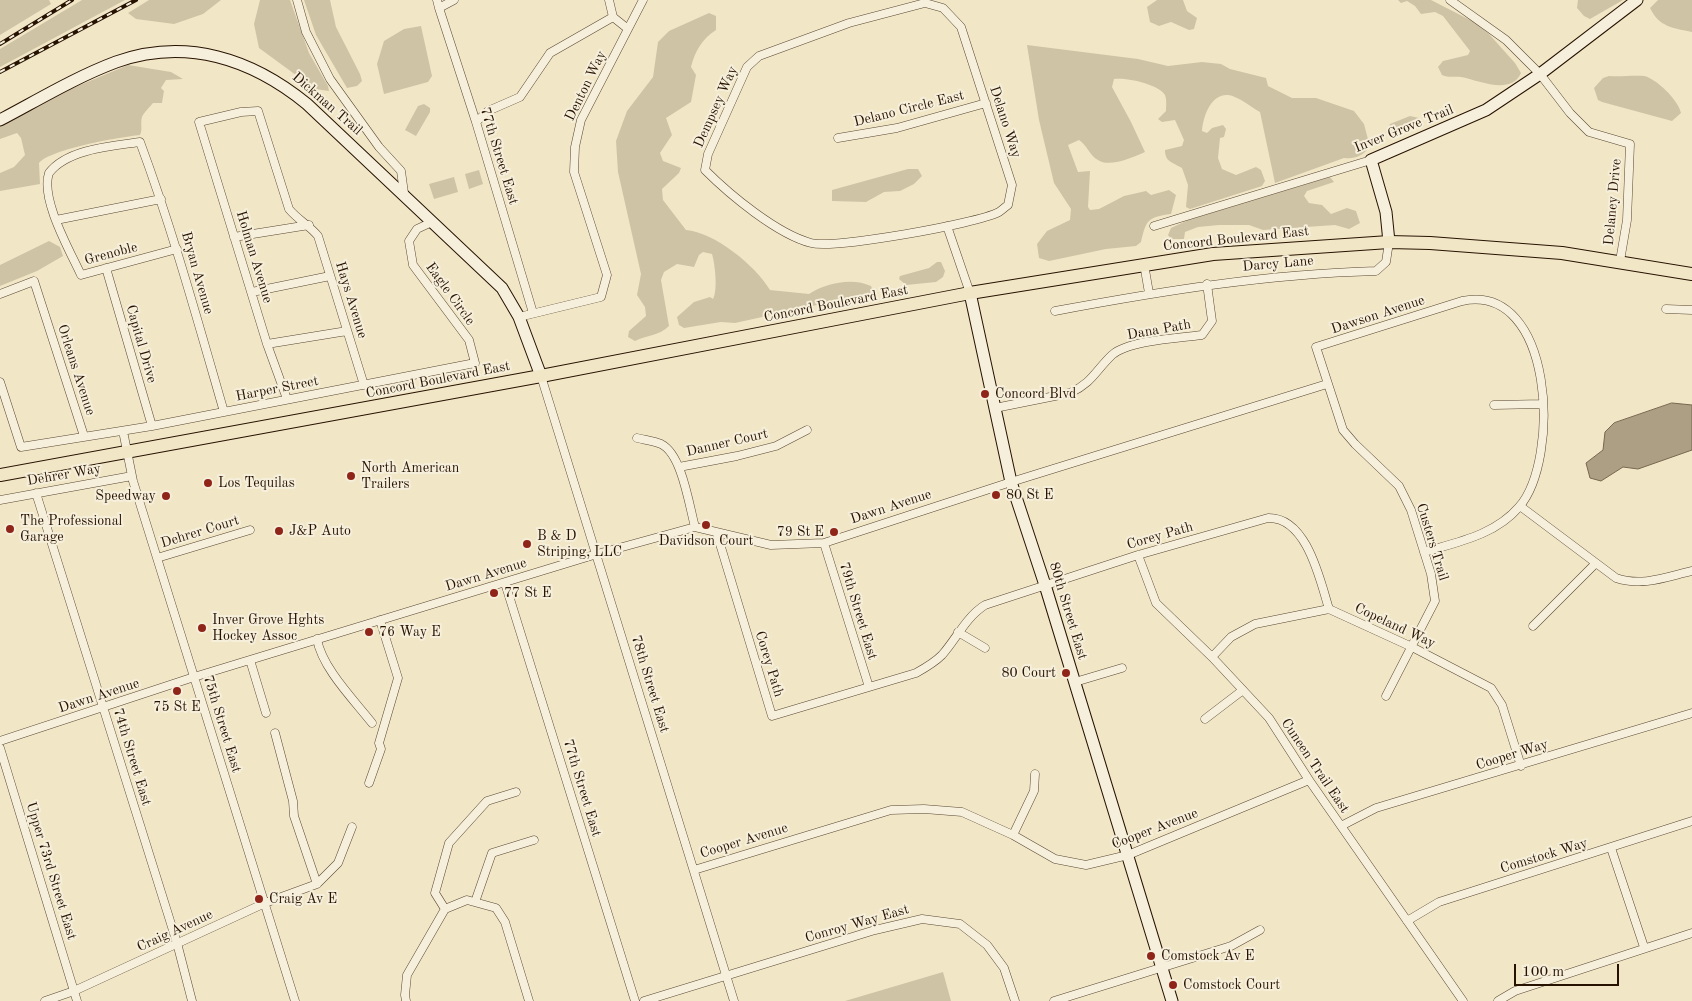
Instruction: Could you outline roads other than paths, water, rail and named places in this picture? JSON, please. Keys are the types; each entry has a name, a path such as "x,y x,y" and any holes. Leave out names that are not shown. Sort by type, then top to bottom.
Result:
{"main road":[{"name":"Concord Boulevard East","path":"0,475 541,376 970,293 1144,264 1248,251 1389,242 1519,248 1620,261 1689,275"}],"street":[{"path":"297,0 306,32 330,79 379,147 401,171 404,193"},
{"path":"438,4 454,0"},
{"path":"609,0 613,17 628,29"},
{"name":"Denton Way","path":"533,313 601,297 607,275 574,172 575,147 581,120 644,0"},
{"path":"1450,0 1506,40 1540,74"},
{"name":"Inver Grove Trail","path":"1154,226 1371,160 1486,110 1540,74 1637,0"},
{"name":"Delano Way","path":"925,1 943,8 962,27 1012,185 1008,205 999,212 947,226"},
{"name":"Dempsey Way","path":"925,1 849,23 759,56 747,67 708,154 705,170 726,191 756,212 786,232 812,244 842,243 947,226"},
{"name":"77th Street East","path":"438,4 476,122 533,313"},
{"path":"476,122 488,111 520,97 550,53 613,17"},
{"name":"Dickman Trail","path":"0,120 116,62 156,53 206,54 235,62 279,82 307,104 404,193 502,288 519,317 541,376"},
{"name":"Delaney Drive","path":"1540,74 1570,113 1589,132 1630,144 1627,220 1620,261"},
{"name":"Delano Circle East","path":"838,138 898,128 986,102"},
{"name":"Holman Avenue","path":"287,399 267,344 199,122 240,112 258,111 289,209 297,220 309,225"},
{"name":"Bryan Avenue","path":"56,220 48,184 49,173 57,165 93,148 140,142 177,249 224,412"},
{"path":"1371,160 1386,212 1389,242"},
{"path":"56,220 161,199"},
{"name":"Grenoble","path":"56,220 81,275 177,249"},
{"name":"Eagle Circle","path":"432,222 417,229 409,241 413,265 468,340 475,363"},
{"path":"234,236 309,225"},
{"name":"Hays Avenue","path":"309,225 318,236 364,385"},
{"name":"80th Street East","path":"947,226 970,293 1011,482 1045,585 1172,1001"},
{"name":"Darcy Lane","path":"1055,311 1207,284 1295,275 1376,271 1386,262 1389,242"},
{"path":"1144,264 1149,293"},
{"name":"Capital Drive","path":"106,268 152,426"},
{"path":"252,292 330,276"},
{"name":"Orleans Avenue","path":"0,294 34,281 84,436 21,447 0,382"},
{"name":"Dana Path","path":"995,408 1070,393 1092,380 1112,355 1127,346 1202,335 1212,321 1207,284"},
{"name":"Dawson Avenue","path":"1316,347 1448,306 1478,299 1493,302 1512,314 1530,341 1537,364 1542,404 1541,460 1536,476 1520,506"},
{"path":"1666,309 1692,310"},
{"path":"519,317 533,313"},
{"path":"267,344 347,331"},
{"name":"Custers Trail","path":"1316,347 1343,430 1399,486 1411,510 1431,574 1435,601 1386,696"},
{"name":"Harper Street","path":"84,436 152,426 475,363"},
{"name":"78th Street East","path":"541,376 734,1001"},
{"name":"Dawn Avenue","path":"0,741 194,677 317,639 597,554 695,527 717,534 771,545 824,542 1327,384"},
{"path":"1494,405 1542,404"},
{"name":"Danner Court","path":"679,467 738,456 776,446 807,430"},
{"name":"75th Street East","path":"123,431 132,476 295,1001"},
{"path":"637,438 661,444 671,453 679,467 695,527"},
{"name":"Dehrer Way","path":"0,500 132,476"},
{"name":"74th Street East","path":"36,493 177,943 192,1001"},
{"path":"1424,552 1489,531 1520,506 1594,564 1616,578 1631,582 1647,582 1692,571"},
{"name":"Corey Path","path":"717,534 772,716 916,673 931,665 942,655 974,612 985,604 1268,518 1276,518 1286,522 1307,544 1312,553 1329,608"},
{"name":"Dehrer Court","path":"157,558 250,530"},
{"name":"79th Street East","path":"824,542 869,687"},
{"name":"Cuneen Trail East","path":"1138,556 1156,603 1212,657 1269,718 1309,780 1463,1001"},
{"path":"1533,626 1594,564"},
{"name":"77th Street East","path":"505,582 634,1001"},
{"path":"1212,657 1231,637 1255,624 1329,608"},
{"name":"Copeland Way","path":"1329,608 1412,647 1491,688 1502,705 1521,766"},
{"path":"369,783 381,748 379,743 398,678 380,620"},
{"path":"958,632 985,648"},
{"path":"317,639 319,651 329,667 372,723"},
{"path":"250,660 266,713"},
{"path":"1075,682 1122,668"},
{"path":"1205,719 1243,690"},
{"name":"Cooper Way","path":"1341,826 1376,808 1521,766 1692,713"},
{"path":"275,733 293,801 294,816 317,884 338,863 352,827"},
{"name":"Upper 73rd Street East","path":"0,748 77,1001"},
{"path":"1013,835 1034,791 1035,774"},
{"name":"Cooper Avenue","path":"694,870 891,810 924,809 962,812 1013,835 1055,860 1086,865 1128,855 1309,780"},
{"path":"445,910 435,893 449,843 487,801 516,792"},
{"name":"Comstock Way","path":"1407,921 1439,902 1692,821"},
{"path":"475,902 492,853 534,840"},
{"path":"1611,848 1644,947"},
{"name":"Craig Avenue","path":"45,1001 74,991 265,903 317,884"},
{"path":"406,1001 404,995 407,975 445,910 466,900 496,908 505,922 529,1001"},
{"name":"Conroy Way East","path":"644,1001 875,930 922,919 960,924 987,945 1004,968 1015,1001"},
{"path":"1054,1001 1231,946 1260,930"},
{"path":"1498,1001 1515,990 1692,933"}],"railway":[{"path":"0,44 72,0"},
{"path":"0,72 136,0"}],"place":[{"name":"Concord Blvd","path":"985,394"},
{"name":"North American Trailers","path":"351,476"},
{"name":"Los Tequilas","path":"208,483"},
{"name":"80 St E","path":"996,495"},
{"name":"Speedway","path":"166,496"},
{"name":"Davidson Court","path":"706,525"},
{"name":"The Professional Garage","path":"10,529"},
{"name":"J&P Auto","path":"279,531"},
{"name":"79 St E","path":"834,532"},
{"name":"B & D Striping, LLC","path":"527,544"},
{"name":"77 St E","path":"494,593"},
{"name":"Inver Grove Hghts Hockey Assoc","path":"202,628"},
{"name":"76 Way E","path":"369,632"},
{"name":"80 Court","path":"1066,673"},
{"name":"75 St E","path":"177,691"},
{"name":"Craig Av E","path":"259,899"},
{"name":"Comstock Av E","path":"1151,956"},
{"name":"Comstock Court","path":"1173,985"}]}
